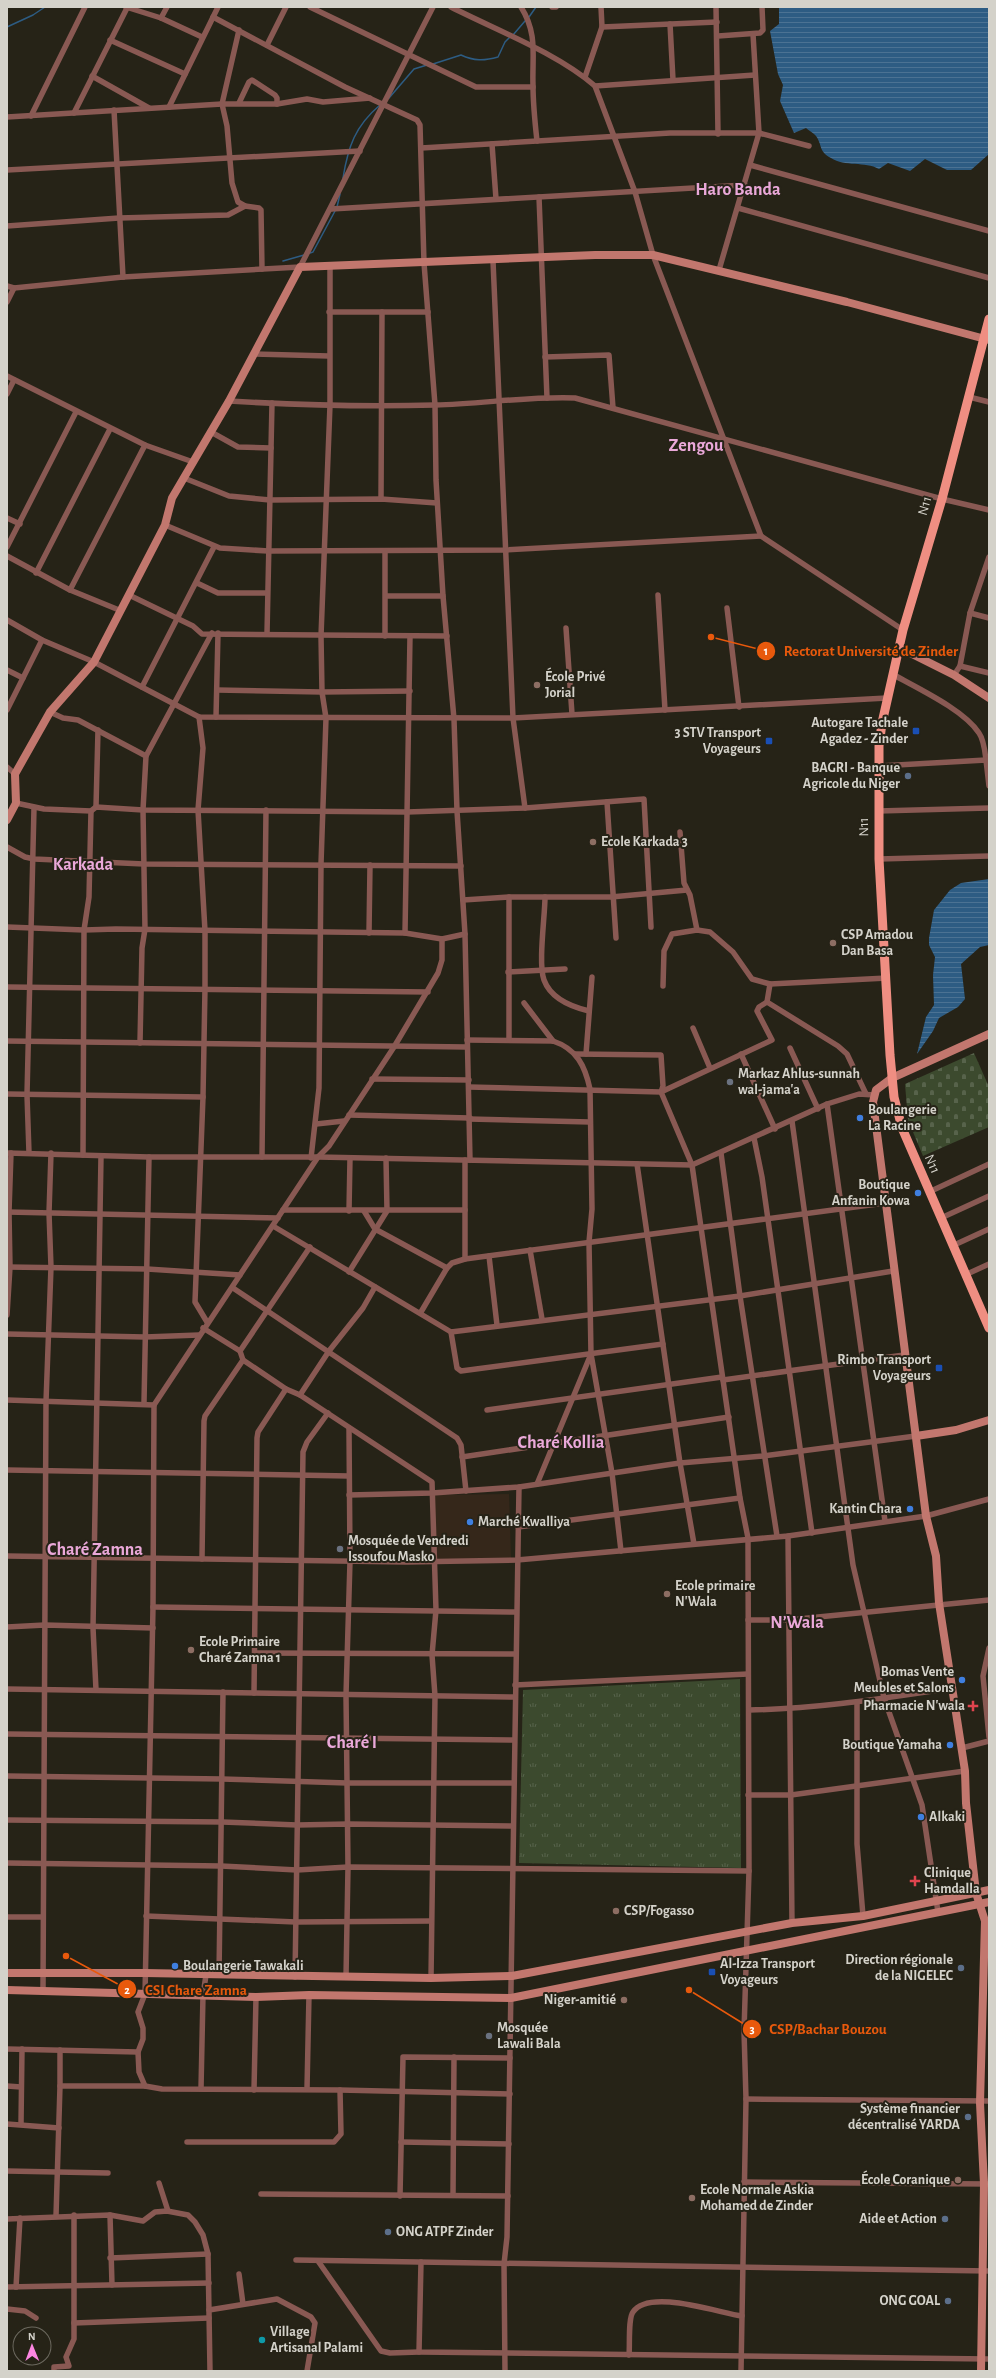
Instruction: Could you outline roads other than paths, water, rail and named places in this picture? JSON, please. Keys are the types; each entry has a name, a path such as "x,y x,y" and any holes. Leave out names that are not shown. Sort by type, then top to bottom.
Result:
{"main road":[{"name":"N11","path":"989,319 987,340 969,397 942,499 903,630 894,675 887,698 882,723 878,811 879,859 888,978 892,1078 902,1128 952,1246 989,1328"}],"street":[{"path":"31,116 85,7"},
{"path":"74,113 126,7 161,18 202,37"},
{"path":"161,18 167,7"},
{"path":"169,107 218,7"},
{"path":"267,46 286,7"},
{"path":"310,7 476,87 533,87"},
{"path":"7,820 16,804 15,774 50,712 94,662 165,525 172,498 229,401 254,354 331,209 360,151 382,102 433,7"},
{"path":"451,7 534,48 585,77 595,86 635,192 653,255 722,438 761,536 903,630"},
{"path":"521,7 528,18 534,48 533,87 537,141"},
{"path":"585,77 602,27 601,7"},
{"path":"716,7 718,36 716,77 718,134"},
{"path":"718,36 753,34 762,31 762,7"},
{"path":"213,17 267,46 370,98 382,102 419,122 424,263 434,405 437,503 443,596 454,719 457,811 465,934 470,1119 467,1160 464,1260"},
{"path":"602,27 717,22"},
{"path":"670,24 673,80"},
{"path":"239,30 222,104 226,115 232,183 238,202 245,206 259,208 261,210 262,269"},
{"path":"719,270 759,133 753,34"},
{"path":"110,40 185,74"},
{"path":"595,86 755,75"},
{"path":"92,76 149,108"},
{"path":"239,103 249,82 252,80 275,94 278,98 277,104"},
{"path":"7,117 239,103 277,104 307,99 323,102 370,98"},
{"path":"114,110 123,277"},
{"path":"421,148 670,133 759,133 809,146"},
{"path":"492,144 496,199"},
{"path":"7,170 231,160 360,151"},
{"path":"750,165 989,232"},
{"path":"331,209 422,205 496,199 745,185"},
{"path":"539,197 540,258 547,398"},
{"path":"7,226 119,218 228,215 245,206"},
{"path":"738,208 989,278"},
{"path":"7,286 14,288 123,277 300,267 653,255 719,270 987,340"},
{"path":"493,260 513,718 525,808"},
{"path":"311,1158 316,1124 319,1045 321,864 326,718 322,692 322,636 330,405 330,266"},
{"path":"7,302 14,288"},
{"path":"329,312 428,312"},
{"path":"381,499 383,404 382,312"},
{"path":"254,354 329,356"},
{"path":"545,357 610,355 613,408"},
{"path":"7,376 110,429 145,445 193,462"},
{"path":"7,394 14,380"},
{"path":"969,397 989,402"},
{"path":"229,401 330,405 434,405 547,398 575,398 942,499 989,510"},
{"path":"267,634 272,403"},
{"path":"7,548 76,412"},
{"path":"36,573 110,429"},
{"path":"211,432 238,447 271,448"},
{"path":"70,590 145,445"},
{"path":"184,478 224,495 270,500 381,499 437,503"},
{"path":"7,518 20,524"},
{"path":"165,525 214,546 268,551 440,552 505,550 761,536"},
{"path":"142,687 176,617 197,583 214,546"},
{"path":"385,552 385,636"},
{"path":"7,556 70,590 120,610"},
{"path":"954,675 960,666 970,613 988,561"},
{"path":"197,583 218,593 267,593"},
{"path":"129,595 176,617 202,634 447,636"},
{"path":"658,595 665,710"},
{"path":"386,596 443,596"},
{"path":"727,608 739,707"},
{"path":"970,613 989,618"},
{"path":"7,620 42,640 94,662 199,717 410,719 513,718 887,698"},
{"path":"566,628 572,714"},
{"path":"215,633 217,690 216,717"},
{"path":"140,1043 142,948 145,929 143,810 146,756 173,704 215,633"},
{"path":"406,933 410,636"},
{"path":"7,710 42,640"},
{"path":"900,648 954,675 989,698"},
{"path":"960,666 989,672"},
{"path":"7,670 23,678"},
{"path":"894,675 953,710 980,734 986,760 989,786"},
{"path":"217,690 322,692 410,691"},
{"path":"50,712 63,718 78,720 146,756"},
{"path":"199,717 203,748 198,810 205,931 205,988 203,1097 195,1271 195,1302 207,1322"},
{"path":"83,1156 84,930 89,897 91,812 96,807 98,730"},
{"path":"879,766 986,760"},
{"path":"7,767 15,774"},
{"path":"96,807 143,810 408,812 525,808 644,799 651,927"},
{"path":"607,802 612,897 616,938"},
{"path":"16,804 34,808 91,812"},
{"path":"29,1154 27,1095 28,987 34,859 34,808"},
{"path":"878,811 989,808"},
{"path":"262,1158 266,810"},
{"path":"680,832 687,890 690,895 697,930"},
{"path":"7,847 25,857 34,859 144,864 461,866"},
{"path":"879,859 989,856"},
{"path":"369,933 370,865"},
{"path":"463,900 509,897 612,897 687,890"},
{"path":"509,897 509,1040"},
{"path":"546,897 543,969 544,981 559,999 575,1008 588,1011"},
{"path":"7,927 84,930 145,929 406,933 442,939 465,934"},
{"path":"663,986 664,952 669,937 677,931 697,930 710,932 728,947 752,979 770,984 888,978"},
{"path":"145,2086 139,2072 138,2052 143,2039 143,2028 138,2012 145,1994 153,1628 154,1405 207,1322 233,1288 240,1275 318,1157 329,1146 344,1121 350,1115 428,992 438,973 442,960 442,939"},
{"path":"508,972 565,969"},
{"path":"586,1054 588,1011 592,977"},
{"path":"469,1087 661,1092 772,1040 758,1011 759,1007 767,1002 770,984"},
{"path":"7,987 205,988 428,992"},
{"path":"767,1002 847,1054 870,1094 873,1108 926,1516 936,1556 939,1604 954,1688 965,1770 966,1803 976,1892 985,1921 987,1939 987,2000 980,2102 986,2184 985,2359 981,2371"},
{"path":"524,1003 553,1041"},
{"path":"693,1028 710,1068"},
{"path":"7,1315 9,1153 52,1153 83,1156 149,1158 318,1157 590,1164 692,1164 775,1129 827,1104 870,1094 892,1078 989,1034"},
{"path":"467,1040 553,1041 563,1045 575,1054 586,1071 590,1089 590,1164 592,1209 589,1242 589,1314 591,1354 612,1473 621,1551"},
{"path":"7,1041 467,1047"},
{"path":"790,1048 818,1109"},
{"path":"575,1054 661,1055 663,1086 661,1092 692,1164 740,1498 748,1538 749,1871 748,1951 744,2031 746,2099 741,2371"},
{"path":"741,1054 775,1129"},
{"path":"372,1079 469,1080"},
{"path":"7,1094 203,1097"},
{"path":"827,1104 873,1442 886,1521"},
{"path":"350,1115 590,1122"},
{"path":"316,1124 344,1121"},
{"path":"792,1121 853,1565 862,1611 884,1698 926,1819 938,1912"},
{"path":"754,1138 767,1218 776,1290 812,1533"},
{"path":"43,1991 42,1864 47,1471 46,1402 51,1267 50,1213 52,1153"},
{"path":"721,1153 740,1296 777,1536"},
{"path":"96,1690 93,1628 96,1557 101,1156"},
{"path":"144,1403 149,1158"},
{"path":"349,1211 350,1158"},
{"path":"349,1272 386,1211 386,1158"},
{"path":"637,1164 658,1305 668,1385 694,1544"},
{"path":"929,1192 989,1164"},
{"path":"941,1218 989,1196"},
{"path":"421,1312 447,1268 452,1263 464,1260 647,1234 885,1203"},
{"path":"283,1210 465,1210"},
{"path":"364,1211 375,1229 447,1268"},
{"path":"8,1212 278,1218"},
{"path":"273,1226 349,1272 421,1312 451,1332 542,1319 711,1298 740,1296 893,1271"},
{"path":"952,1246 989,1229"},
{"path":"240,1351 310,1247"},
{"path":"530,1250 542,1319"},
{"path":"489,1256 497,1325"},
{"path":"965,1275 989,1264"},
{"path":"8,1267 51,1267 99,1270 147,1269 240,1275"},
{"path":"300,1395 329,1351 363,1308 375,1287"},
{"path":"233,1288 457,1438 461,1445 466,1491"},
{"path":"204,1328 240,1351 243,1360 286,1389 300,1395 431,1480 436,1610 432,1655 435,1696 431,1868 431,1978"},
{"path":"451,1332 457,1368 461,1371 663,1344"},
{"path":"7,1334 145,1337 199,1336"},
{"path":"537,1484 571,1398 591,1354"},
{"path":"487,1410 904,1355"},
{"path":"202,1559 205,1416 243,1360"},
{"path":"254,1693 257,1608 256,1474 258,1432 286,1389"},
{"path":"7,1400 144,1403 154,1405"},
{"path":"295,1977 304,1447 328,1413"},
{"path":"462,1457 604,1434 729,1417"},
{"path":"349,1495 432,1493 519,1487 680,1463 800,1452 916,1436 956,1430 989,1420"},
{"path":"346,1977 348,1824 346,1695 350,1561 349,1428"},
{"path":"7,1470 96,1473 204,1473 349,1476"},
{"path":"505,2371 504,2264 508,2196 510,2094 513,1783 519,1487"},
{"path":"518,1527 740,1498"},
{"path":"7,1556 257,1559 303,1561 435,1562 517,1560 812,1533 848,1526 926,1516 989,1499"},
{"path":"788,1536 790,1586 788,1620 792,1923"},
{"path":"748,1620 788,1620 862,1611 989,1600"},
{"path":"153,1607 516,1612"},
{"path":"7,1627 45,1625 93,1628 153,1628"},
{"path":"989,1648 983,1691 989,1737"},
{"path":"256,1653 432,1655 515,1654"},
{"path":"515,1685 748,1674"},
{"path":"749,1710 790,1709 857,1703 954,1688"},
{"path":"7,1689 346,1695 515,1696"},
{"path":"219,1975 223,1692"},
{"path":"857,1703 857,1844 863,1916"},
{"path":"7,1734 346,1740 514,1740"},
{"path":"962,1748 989,1741"},
{"path":"748,1795 791,1795 913,1779 965,1770"},
{"path":"7,1776 149,1777 347,1783 513,1783"},
{"path":"7,1820 148,1820 297,1825 348,1824 513,1826"},
{"path":"7,1863 221,1866 297,1870 348,1867 749,1871"},
{"path":"7,1973 145,1973 295,1977 431,1978 512,1976 792,1923 863,1916 989,1890"},
{"path":"7,1990 256,1997 308,1995 511,1998 989,1902"},
{"path":"146,1916 296,1922 347,1920 431,1921"},
{"path":"7,1917 42,1917"},
{"path":"202,2089 203,1996 206,1975"},
{"path":"307,2090 308,1995"},
{"path":"254,2090 256,1997"},
{"path":"7,2049 138,2052"},
{"path":"21,2124 22,2049"},
{"path":"56,2216 60,2050"},
{"path":"400,2196 401,2093 403,2057 510,2058"},
{"path":"453,2195 454,2057"},
{"path":"7,2086 21,2087"},
{"path":"60,2086 145,2086 162,2089 340,2090 401,2093 510,2094"},
{"path":"187,2142 334,2142 341,2134 340,2090"},
{"path":"746,2099 989,2101"},
{"path":"7,2124 59,2128"},
{"path":"401,2142 509,2144"},
{"path":"7,2171 57,2174 108,2173"},
{"path":"744,2182 986,2184"},
{"path":"159,2183 168,2211"},
{"path":"262,2194 508,2196"},
{"path":"7,2219 74,2215 110,2215 143,2221 155,2212 168,2211 188,2216 195,2222 203,2234 208,2254 210,2371"},
{"path":"54,2371 54,2367 69,2366 66,2357 74,2339 74,2215"},
{"path":"110,2215 110,2258 112,2285"},
{"path":"16,2287 20,2218"},
{"path":"110,2258 208,2254"},
{"path":"296,2260 742,2268 986,2270"},
{"path":"318,2261 380,2351 390,2353 419,2352 985,2359"},
{"path":"419,2352 421,2262"},
{"path":"239,2274 243,2304"},
{"path":"7,2287 209,2283"},
{"path":"209,2310 280,2300 314,2319 315,2323 307,2371"},
{"path":"629,2355 631,2315 636,2309 648,2304 658,2302 692,2304 724,2314 742,2316"},
{"path":"7,2309 25,2311 36,2318"},
{"path":"74,2323 209,2318"}],"water":[{"path":"779,7 989,7 989,154 971,170 947,170 925,159 910,171 888,163 879,169 868,165 837,161 831,158 822,151 815,135 806,128 794,133 780,101 783,85 778,74 770,31 779,24"},
{"path":"989,879 989,945 980,947 961,964 965,999 958,1007 939,1018 933,1031 917,1054 926,1017 934,1005 933,975 935,957 929,945 929,938 934,910 950,890 961,883"}],"waterway":[{"path":"7,27 33,15 45,7"},
{"path":"529,17 536,7"},
{"path":"513,35 525,21"},
{"path":"433,64 461,55 479,60 498,57 505,42 510,37"},
{"path":"389,98 414,69 427,65"},
{"path":"343,178 347,156 354,138 364,121 380,105"},
{"path":"337,207 340,194"},
{"path":"310,253 313,252 335,211"},
{"path":"283,261 304,255"}],"place":[{"name":"Rectorat Université de Zinder","path":"711,637"},
{"name":"École Privé Jorial","path":"537,685"},
{"name":"Autogare Tachale Agadez - Zinder","path":"916,731"},
{"name":"3 STV Transport Voyageurs","path":"769,741"},
{"name":"BAGRI - Banque Agricole du Niger","path":"908,776"},
{"name":"Ecole Karkada 3","path":"593,842"},
{"name":"CSP Amadou Dan Basa","path":"833,943"},
{"name":"Markaz Ahlus-sunnah wal-jama'a","path":"730,1082"},
{"name":"Boulangerie La Racine","path":"860,1118"},
{"name":"Boutique Anfanin Kowa","path":"918,1193"},
{"name":"Rimbo Transport Voyageurs","path":"939,1368"},
{"name":"Kantin Chara","path":"910,1509"},
{"name":"Marché Kwalliya","path":"470,1522"},
{"name":"Mosquée de Vendredi Issoufou Masko","path":"340,1549"},
{"name":"Ecole primaire N'Wala","path":"667,1594"},
{"name":"Ecole Primaire Charé Zamna 1","path":"191,1650"},
{"name":"Bomas Vente Meubles et Salons","path":"962,1680"},
{"name":"Pharmacie N'wala","path":"973,1706"},
{"name":"Boutique Yamaha","path":"950,1745"},
{"name":"Alkaki","path":"921,1817"},
{"name":"Clinique Hamdalla","path":"915,1881"},
{"name":"CSP/Fogasso","path":"616,1911"},
{"name":"CSI Chare Zamna","path":"66,1956"},
{"name":"Boulangerie Tawakali","path":"175,1966"},
{"name":"Direction régionale de la NIGELEC","path":"961,1968"},
{"name":"Al-Izza Transport Voyageurs","path":"712,1972"},
{"name":"CSP/Bachar Bouzou","path":"689,1990"},
{"name":"Niger-amitié","path":"624,2000"},
{"name":"Mosquée Lawali Bala","path":"489,2036"},
{"name":"Système financier décentralisé YARDA","path":"968,2117"},
{"name":"École Coranique","path":"958,2180"},
{"name":"Ecole Normale Askia Mohamed de Zinder","path":"692,2198"},
{"name":"Aide et Action","path":"945,2219"},
{"name":"ONG ATPF Zinder","path":"388,2232"},
{"name":"ONG GOAL","path":"948,2301"},
{"name":"Village Artisanal Palami","path":"262,2340"}],"district":[{"name":"Haro Banda","path":"738,190"},
{"name":"Zengou","path":"696,446"},
{"name":"Karkada","path":"83,865"},
{"name":"Charé Kollia","path":"561,1443"},
{"name":"Charé Zamna","path":"95,1550"},
{"name":"N’Wala","path":"797,1623"},
{"name":"Charé I","path":"352,1743"}]}
